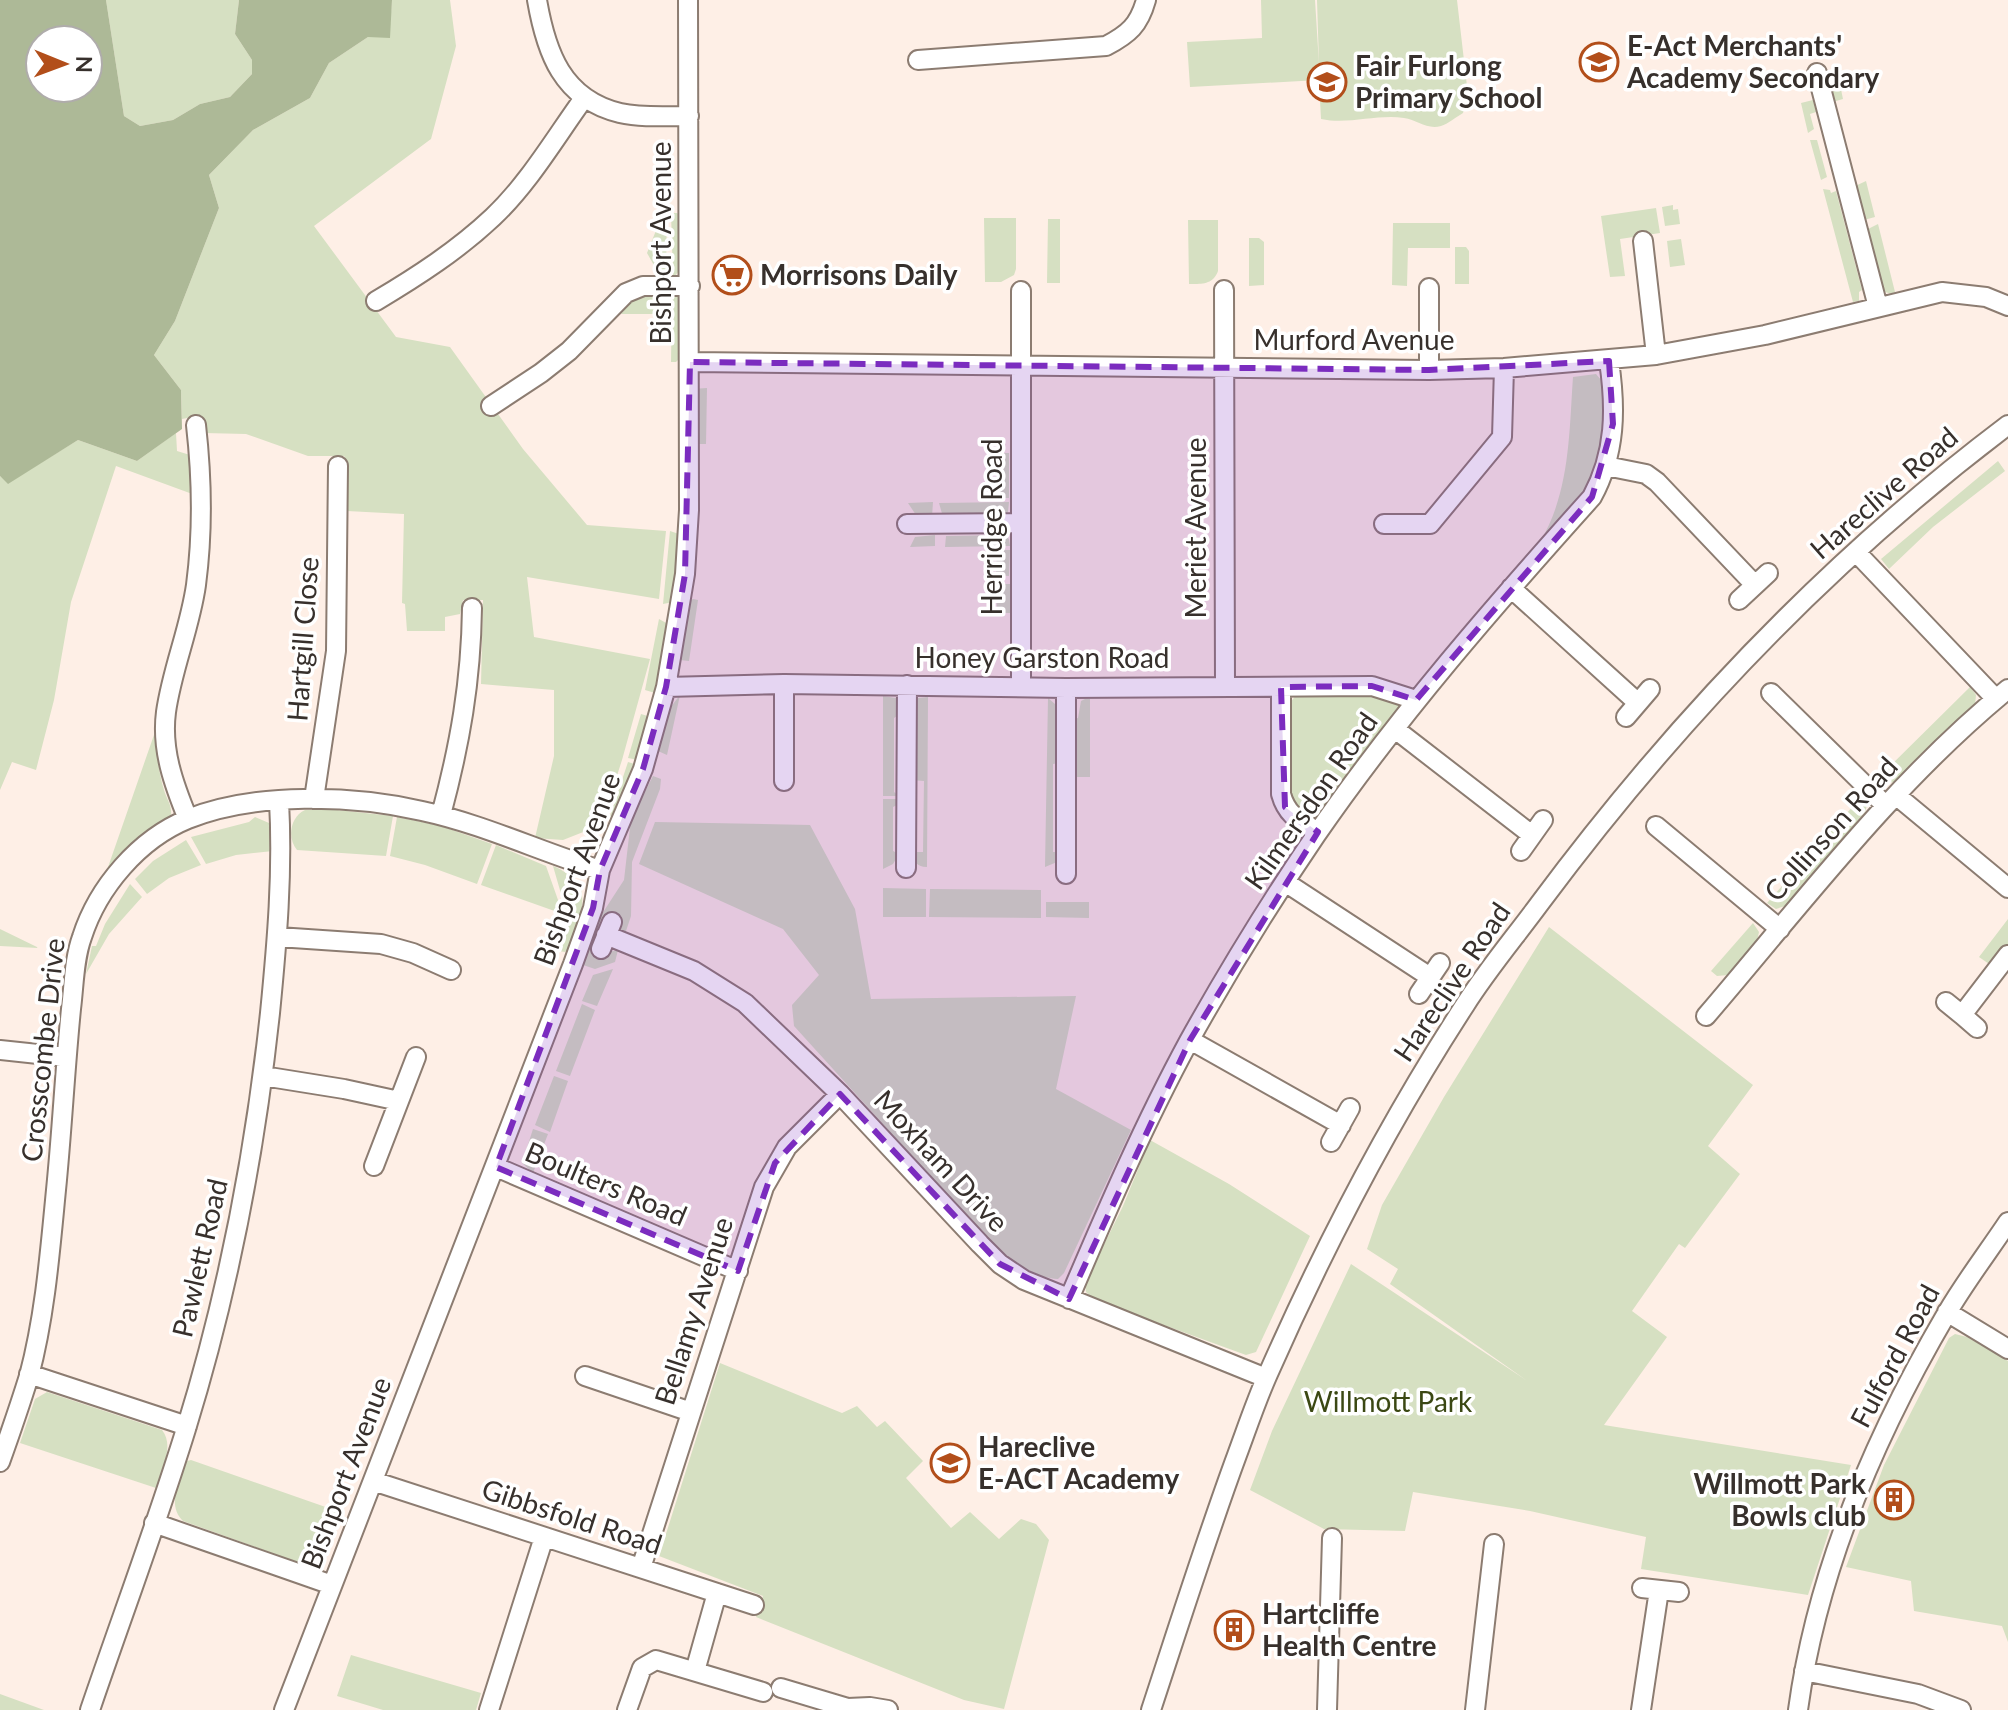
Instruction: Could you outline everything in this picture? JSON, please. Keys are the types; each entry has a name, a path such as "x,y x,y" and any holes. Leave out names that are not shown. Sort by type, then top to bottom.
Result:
{"street":[{"path":"537,0 544,41 553,61 584,98 620,113 689,116"},
{"name":"Bishport Avenue","path":"284,1710 496,1167 593,908 600,870 643,769 666,687 685,574 689,510 688,0"},
{"path":"930,79 924,59 1106,46 1123,37 1141,19 1146,0"},
{"path":"1817,73 1878,307"},
{"path":"381,290 446,257 494,216 532,172 584,98"},
{"path":"1643,241 1656,355"},
{"path":"491,406 569,351 626,293 643,286 690,286"},
{"path":"1429,288 1429,370"},
{"name":"Meriet Avenue","path":"1224,290 1225,687"},
{"name":"Herridge Road","path":"1021,291 1021,687"},
{"name":"Murford Avenue","path":"690,362 1429,370 1504,368 1656,355 1765,335 1942,292 1986,297 2008,306"},
{"name":"Kilmersdon Road","path":"1069,1299 1112,1200 1190,1040 1285,882 1318,832 1416,700 1592,497 1606,466 1614,408 1609,361"},
{"path":"1384,524 1430,524 1502,437 1504,368"},
{"path":"498,377 511,393"},
{"name":"Hareclive Road","path":"1151,1710 1209,1530 1266,1378 1313,1276 1391,1124 1467,1002 1599,824 1685,723 1758,644 1856,552 2008,425"},
{"path":"188,819 170,772 166,720 170,690 193,602 199,561 201,502 192,436"},
{"path":"1606,466 1646,474 1762,579 1739,600"},
{"name":"Hartgill Close","path":"314,799 336,651 332,477"},
{"path":"907,524 1021,523"},
{"path":"1856,552 2002,694"},
{"path":"1511,588 1638,703"},
{"path":"441,815 465,710 466,620"},
{"path":"784,684 784,781"},
{"name":"Honey Garston Road","path":"666,687 784,684 1066,688 1372,686 1416,700"},
{"path":"906,868 907,685"},
{"path":"1281,687 1281,794 1291,816 1318,832"},
{"path":"1066,688 1066,874"},
{"path":"1771,693 1891,800 2008,888"},
{"name":"Collinson Road","path":"1706,1016 1891,800 2002,694"},
{"path":"1395,729 1537,827 1521,851"},
{"name":"Crosscombe Drive","path":"0,1462 29,1374 43,1300 66,1057 81,939 101,895 116,873 170,828 188,819 229,807 314,799 374,803 441,815 600,870"},
{"name":"Pawlett Road","path":"90,1710 187,1426 243,1202 263,1076 278,937 282,852 279,801"},
{"path":"1656,826 1780,929"},
{"path":"1285,882 1435,970 1419,994"},
{"name":"Moxham Drive","path":"606,935 694,971 733,993 840,1094 1000,1264 1024,1280 1266,1378"},
{"path":"278,937 385,954 413,953 451,970"},
{"path":"1962,1015 2008,955"},
{"path":"1946,1002 1977,1028"},
{"path":"1190,1040 1346,1117 1331,1142"},
{"path":"0,1050 66,1057"},
{"path":"374,1166 416,1057"},
{"path":"263,1076 399,1101"},
{"name":"Bellamy Avenue","path":"641,1568 764,1187 775,1163 797,1136 840,1094"},
{"name":"Boulters Road","path":"496,1167 738,1271"},
{"name":"Fulford Road","path":"1798,1710 1813,1626 1847,1523 1882,1436 1947,1312 2008,1222"},
{"path":"1947,1312 2008,1349"},
{"path":"29,1374 187,1426"},
{"path":"585,1376 691,1412"},
{"name":"Gibbsfold Road","path":"373,1481 754,1605"},
{"path":"154,1523 332,1585"},
{"path":"489,1710 544,1537"},
{"path":"1327,1710 1332,1538"},
{"path":"1475,1710 1490,1544 1515,1547"},
{"path":"1641,1710 1650,1589 1679,1592"},
{"path":"695,1671 717,1593"},
{"path":"627,1710 640,1671 649,1662 663,1661 848,1708 888,1710"},
{"path":"1804,1671 1918,1694 1961,1710"}],"highlighted area":[{"path":"1609,361 1613,424 1592,497 1416,700 1372,686 1281,687 1285,807 1318,832 1190,1040 1069,1299 1000,1264 840,1094 775,1163 738,1271 496,1167 593,908 600,870 643,769 666,687 685,574 690,362 1429,370"}],"green space":[{"path":"0,0 106,0 124,116 140,126 173,120 200,104 230,97 252,74 252,60 235,34 239,0 392,0 390,38 368,37 329,63 310,98 253,130 209,175 219,208 175,321 154,355 181,390 182,429 137,461 78,440 8,484 0,476"},
{"path":"106,0 239,0 235,34 252,60 252,74 230,97 200,104 173,120 140,126 124,116"},
{"path":"392,0 450,0 456,46 431,139 314,226 396,337 450,347 523,449 587,525 666,531 659,599 527,577 534,637 650,659 601,825 563,840 535,838 554,756 554,690 481,684 483,600 463,600 460,614 445,617 445,631 407,631 405,604 402,603 404,514 347,511 347,461 344,456 308,456 246,434 204,433 198,416 182,419 181,390 154,355 175,321 219,208 209,175 253,130 310,98 329,63 368,37 389,37"},
{"name":"Fair Furlong Primary School","path":"1261,0 1315,0 1319,64 1317,0 1457,0 1468,95 1463,113 1436,127 1394,117 1331,121 1321,119 1319,80 1190,87 1187,42 1262,38"},
{"path":"1838,75 1843,99 1829,103 1827,83"},
{"path":"1813,100 1816,112 1810,114 1814,129 1808,133 1801,103"},
{"path":"1810,140 1817,140 1827,177 1821,180"},
{"path":"1866,181 1875,217 1864,220 1851,188"},
{"path":"1823,189 1831,193 1836,191 1862,290 1859,301 1853,302"},
{"path":"1673,205 1673,210 1678,209 1680,224 1665,226 1662,207"},
{"path":"1656,208 1660,233 1620,239 1625,276 1610,277 1601,216"},
{"path":"667,212 666,276 660,276 647,253 663,213"},
{"path":"671,213 681,217 680,270 673,278"},
{"path":"984,218 1016,218 1016,269 1014,275 1001,282 985,282"},
{"path":"1048,219 1060,219 1060,283 1047,283"},
{"path":"1188,220 1218,220 1218,271 1206,283 1189,284"},
{"path":"1393,223 1450,223 1450,248 1408,248 1407,286 1392,285"},
{"path":"1878,224 1893,293 1880,287 1862,232"},
{"path":"1249,238 1259,238 1264,242 1264,285 1249,286"},
{"path":"1681,239 1685,265 1670,267 1667,241"},
{"path":"1455,247 1466,247 1469,251 1469,284 1455,284"},
{"path":"672,293 681,303 680,358 676,362 671,362"},
{"path":"647,295 667,295 667,314 621,314 631,302"},
{"path":"1596,374 1607,387 1603,453 1582,497 1542,544 1540,542 1550,523 1563,483 1573,377"},
{"path":"707,388 706,444 697,444 691,389"},
{"path":"176,433 177,451 190,455 195,495 116,466 71,602 54,700 36,770 12,762 0,790 0,476 8,483 78,440 137,461"},
{"path":"996,453 1009,453 1009,498 996,498"},
{"path":"1998,461 2005,471 1933,527 1889,569 1881,559"},
{"path":"933,502 932,517 916,515 908,503"},
{"path":"1009,502 1008,512 1004,515 943,517 939,503"},
{"path":"670,531 679,534 673,602 663,604"},
{"path":"935,535 935,546 910,547 915,537"},
{"path":"1003,535 1009,539 1010,546 945,547 946,536"},
{"path":"997,550 1010,550 1009,576 996,575"},
{"path":"996,584 1010,584 1011,613 997,613"},
{"path":"698,600 689,661 680,660 689,601"},
{"path":"659,619 668,624 655,693 645,690"},
{"path":"1970,687 1976,695 1975,705 1894,782 1883,784 1878,778"},
{"path":"1297,694 1368,694 1404,701 1324,812 1310,817 1299,814 1289,797 1289,704"},
{"path":"680,695 667,755 658,751 670,708"},
{"path":"883,696 896,698 901,713 894,718 894,792 899,796 883,796"},
{"path":"928,697 927,867 923,867 909,852 923,852 924,781 911,780 911,773 917,770 917,708 912,704 918,698"},
{"path":"1048,698 1055,704 1055,717 1060,717 1059,763 1053,764 1053,852 1059,852 1057,862 1045,867"},
{"path":"1090,699 1090,777 1074,777 1075,719 1078,718 1081,701"},
{"path":"641,714 651,717 638,760 628,758"},
{"path":"155,732 160,776 171,815 141,836 107,870"},
{"path":"628,762 638,765 613,818 610,816"},
{"path":"653,776 661,779 660,789 632,862 631,916 626,931 621,933 618,918 607,914 592,952 603,957 608,952 618,950 615,962 595,969 583,965 600,917 624,880 631,819"},
{"path":"1862,796 1867,805 1865,812 1785,906 1776,909 1767,903"},
{"path":"883,799 899,799 899,804 893,807 893,851 899,854 893,864 883,869"},
{"path":"305,810 393,816 386,856 297,850 292,840 293,823"},
{"path":"255,817 269,823 273,851 236,855 206,864 191,837 249,822"},
{"path":"397,817 441,826 492,844 477,884 390,856"},
{"path":"655,822 810,825 855,909 871,999 1076,996 1056,1089 1131,1130 1064,1273 1058,1279 1035,1273 1000,1253 794,1026 792,1005 819,975 783,929 639,864"},
{"path":"186,840 201,865 169,878 147,894 135,879 153,861"},
{"path":"496,845 546,866 563,914 481,885"},
{"path":"553,866 574,879 581,892 580,920 574,940 565,952 559,951 559,946 571,919 568,918"},
{"path":"130,884 142,897 109,934 86,974 92,946 96,946 105,924"},
{"path":"883,888 926,889 926,917 883,917"},
{"path":"930,889 1041,890 1041,918 929,917"},
{"path":"1046,902 1089,902 1089,918 1046,917"},
{"path":"2008,919 2008,945 1992,966 1979,957"},
{"path":"1753,923 1759,932 1757,941 1728,975 1717,976 1711,971"},
{"path":"1549,927 1753,1085 1708,1146 1740,1174 1685,1248 1679,1244 1632,1311 1667,1337 1604,1425 1851,1465 1808,1595 1641,1569 1646,1537 1530,1511 1413,1492 1405,1531 1324,1529 1250,1490 1272,1431 1351,1264 1526,1380 1390,1284 1398,1269 1367,1249 1382,1205 1444,1097"},
{"path":"0,929 39,948 0,946"},
{"path":"613,969 597,1006 582,1001 593,975"},
{"path":"582,1004 595,1010 570,1076 556,1071"},
{"path":"554,1076 568,1081 550,1132 535,1125"},
{"path":"533,1129 548,1134 533,1173 522,1163"},
{"name":"Willmott Park","path":"1150,1140 1229,1184 1310,1236 1256,1352 1246,1355 1095,1300 1086,1292 1085,1283 1123,1206"},
{"path":"1955,1334 1967,1337 2008,1361 2008,1642 2002,1626 1914,1611 1911,1581 1846,1567 1884,1465 1949,1338"},
{"path":"720,1363 842,1413 857,1406 877,1427 885,1421 923,1461 906,1478 951,1528 970,1512 999,1539 1021,1519 1036,1524 1049,1540 1004,1709 964,1700 756,1617 763,1596 659,1556"},
{"path":"47,1392 162,1430 166,1436 167,1451 156,1488 20,1443 35,1399"},
{"path":"187,1461 337,1511 317,1561 305,1565 183,1521 175,1507 175,1500"},
{"path":"351,1655 481,1693 476,1710 383,1710 337,1696"},
{"path":"0,1694 44,1710 0,1710"}],"place":[{"name":"E-Act Merchants' Academy Secondary","path":"1599,62"},
{"name":"Fair Furlong Primary School","path":"1327,82"},
{"name":"Morrisons Daily","path":"732,275"},
{"name":"Hareclive E-ACT Academy","path":"950,1463"},
{"name":"Willmott Park Bowls club","path":"1894,1500"},
{"name":"Hartcliffe Health Centre","path":"1234,1630"}]}
